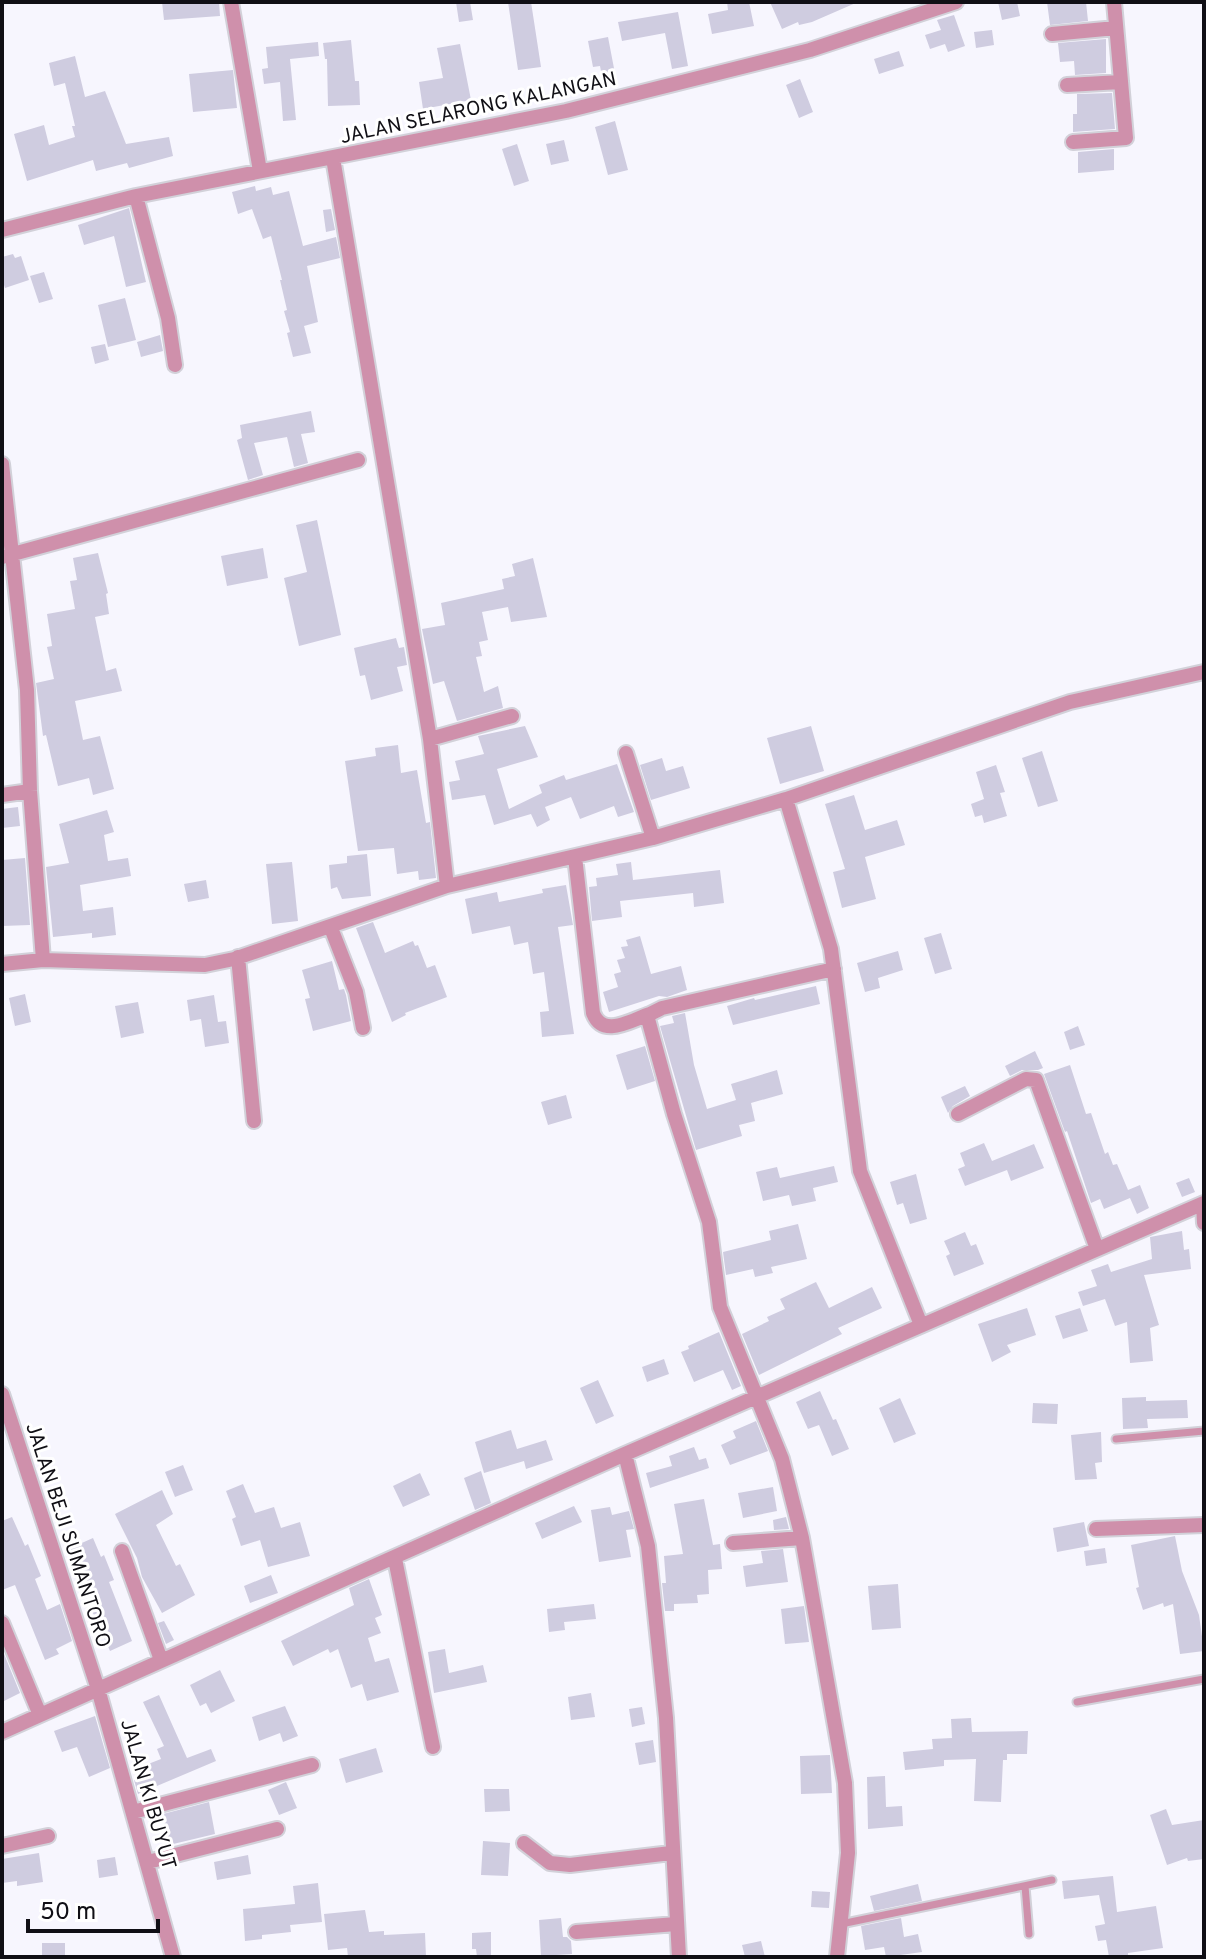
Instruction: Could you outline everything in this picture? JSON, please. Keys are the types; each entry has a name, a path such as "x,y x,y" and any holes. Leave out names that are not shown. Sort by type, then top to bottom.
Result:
{"street":[{"path":"231,2 260,171"},
{"name":"JALAN SELARONG KALANGAN","path":"2,230 136,196 581,108 810,50 956,2"},
{"path":"1073,142 1126,138 1114,2"},
{"path":"1052,34 1116,28"},
{"path":"1067,85 1121,82"},
{"path":"333,158 430,739 447,886"},
{"path":"136,196 168,318 175,365"},
{"path":"7,556 358,460"},
{"path":"2,464 7,556 27,690 30,791 43,960"},
{"path":"2,964 43,960 205,965 238,957 331,928 447,886 653,838 786,799 1070,702 1204,672"},
{"path":"430,739 512,716"},
{"path":"626,753 653,838"},
{"path":"2,795 30,791"},
{"path":"786,799 834,969 860,1171 921,1325"},
{"path":"575,857 593,1013 596,1021 604,1027 662,1008 834,969"},
{"path":"331,928 356,992 363,1028"},
{"path":"238,957 254,1121"},
{"path":"650,1014 648,1025 709,1222 720,1307 782,1459 802,1538 845,1783 848,1853 837,1957"},
{"path":"958,1114 1026,1079 1036,1080 1097,1249"},
{"path":"2,1732 625,1454 1203,1203 1204,1223"},
{"name":"JALAN BEJI SUMANTORO","path":"2,1394 7,1426 98,1689"},
{"path":"625,1454 648,1546 666,1718 679,1957"},
{"path":"1096,1529 1204,1525"},
{"path":"733,1543 802,1538"},
{"path":"122,1551 161,1660"},
{"path":"395,1559 433,1747"},
{"path":"2,1623 40,1715"},
{"name":"JALAN KI BUYUT","path":"98,1689 173,1957"},
{"path":"133,1812 312,1765"},
{"path":"148,1862 277,1829"},
{"path":"2,1846 48,1836"},
{"path":"524,1843 550,1863 570,1865 671,1853"},
{"path":"576,1932 676,1924"}],"lane":[{"path":"1116,1439 1204,1431"},
{"path":"1077,1702 1204,1679"},
{"path":"841,1924 1052,1880"},
{"path":"1025,1886 1029,1934"}],"building":[{"path":"162,2 219,2 220,16 164,20"},
{"path":"456,2 470,2 473,20 459,22"},
{"path":"508,2 531,2 541,67 518,70"},
{"path":"727,2 749,2 754,26 712,34 708,14 728,10"},
{"path":"770,2 858,2 812,22 799,25 798,22 782,29"},
{"path":"998,2 1017,2 1020,16 1002,20"},
{"path":"1047,2 1086,2 1088,21 1050,25"},
{"path":"678,12 688,66 672,69 665,33 622,41 618,22"},
{"path":"954,15 965,46 948,52 945,44 930,49 925,35 941,30 937,20"},
{"path":"992,30 994,45 976,48 974,32"},
{"path":"608,37 617,84 604,87 600,66 593,67 588,41"},
{"path":"1106,39 1106,73 1075,75 1074,61 1060,62 1058,43"},
{"path":"351,40 360,105 328,106 327,59 323,43"},
{"path":"318,42 319,56 290,59 296,120 283,121 280,82 264,84 262,69 268,68 266,47"},
{"path":"460,44 471,100 423,109 419,82 443,78 437,48"},
{"path":"899,51 904,66 879,74 874,59"},
{"path":"75,56 85,97 105,91 126,144 169,137 173,156 129,168 127,163 96,171 93,160 27,181 14,134 44,125 49,145 75,137 65,83 54,86 49,63"},
{"path":"233,70 237,108 193,112 189,74"},
{"path":"800,79 813,112 799,118 786,85"},
{"path":"1112,93 1115,129 1073,132 1077,94"},
{"path":"615,121 628,170 608,175 595,127"},
{"path":"564,140 569,161 551,165 546,144"},
{"path":"517,144 529,181 514,186 502,149"},
{"path":"1114,149 1114,170 1078,173 1078,152"},
{"path":"255,186 256,191 271,187 273,195 289,191 303,246 336,237 340,258 307,266 318,322 304,326 311,353 293,357 287,333 290,332 284,311 287,310 282,280 271,236 263,239 252,209 238,214 232,192"},
{"path":"129,208 146,282 126,287 114,236 84,245 78,225"},
{"path":"331,209 335,230 326,232 323,210"},
{"path":"13,254 15,258 21,256 29,280 5,288 2,257"},
{"path":"44,272 53,299 39,303 30,276"},
{"path":"125,298 136,340 108,347 98,305"},
{"path":"160,335 163,351 141,357 137,342"},
{"path":"105,344 109,360 95,364 91,347"},
{"path":"311,411 315,432 301,434 308,463 294,467 287,437 254,443 263,475 248,480 237,440 242,438 240,425"},
{"path":"317,520 341,635 299,646 284,578 307,572 296,525"},
{"path":"263,548 268,578 227,586 221,556"},
{"path":"98,553 108,593 109,614 95,617 106,671 116,668 122,691 75,701 83,740 100,736 114,789 93,795 89,778 58,786 46,735 43,736 36,683 54,679 47,647 52,646 47,614 75,609 70,581 77,580 73,558"},
{"path":"533,558 547,617 511,622 508,607 482,612 488,640 479,642 482,656 476,657 484,692 498,686 503,708 457,721 444,681 433,684 422,629 445,625 441,603 504,589 502,579 515,576 512,564"},
{"path":"396,638 399,648 404,647 407,665 397,667 403,691 371,700 365,675 360,676 354,648"},
{"path":"525,726 538,757 497,769 509,809 542,793 539,785 564,775 566,780 617,764 634,812 618,817 614,806 580,819 571,797 545,807 550,820 537,827 531,814 494,825 485,795 452,800 449,782 460,780 455,761 484,754 478,736"},
{"path":"811,726 824,771 780,784 767,738"},
{"path":"398,745 401,773 417,770 426,823 430,822 436,878 419,880 418,871 397,874 394,848 358,851 345,761 376,756 375,748"},
{"path":"1042,751 1058,801 1038,807 1022,758"},
{"path":"662,758 666,771 683,766 690,788 651,800 640,765"},
{"path":"996,765 1005,792 1000,793 1007,816 984,823 982,815 975,817 971,804 984,799 976,772"},
{"path":"854,795 865,830 897,820 905,845 865,857 876,899 842,908 833,872 845,869 825,804"},
{"path":"18,807 20,826 2,828 2,809"},
{"path":"107,810 114,832 104,835 108,861 128,858 131,876 80,885 83,911 113,907 116,935 92,938 92,933 53,937 46,867 69,863 59,824"},
{"path":"367,854 371,896 342,899 337,887 331,889 329,865 347,863 347,856"},
{"path":"25,858 30,925 2,926 2,860"},
{"path":"292,862 298,921 272,924 266,864"},
{"path":"631,862 633,880 720,870 724,903 694,907 693,893 620,901 622,917 592,921 589,887 597,886 596,878 618,875 616,864"},
{"path":"206,880 209,898 188,902 184,884"},
{"path":"566,885 573,925 558,927 574,1034 542,1037 540,1012 549,1011 544,972 533,974 528,942 514,945 510,926 472,934 465,899 497,892 499,902"},
{"path":"373,922 385,953 413,941 415,946 418,945 427,968 435,965 447,997 405,1013 392,1022 356,928"},
{"path":"941,933 952,969 935,974 924,938"},
{"path":"640,936 651,974 681,966 687,990 609,1012 603,992 618,987 614,974 621,972 617,960 625,958 621,947 628,946 626,940"},
{"path":"898,951 903,970 878,978 880,988 865,992 857,963"},
{"path":"332,961 339,990 344,989 346,995 351,1021 313,1031 305,999 310,998 302,970"},
{"path":"816,986 820,1004 733,1025 727,1006"},
{"path":"25,994 31,1022 15,1026 9,998"},
{"path":"214,995 218,1022 226,1021 229,1043 205,1047 201,1019 190,1021 187,1000"},
{"path":"138,1002 144,1033 121,1038 115,1006"},
{"path":"685,1013 694,1065 707,1109 736,1100 731,1084 777,1070 783,1094 751,1103 755,1121 739,1125 742,1136 696,1150 660,1026 674,1023 672,1016"},
{"path":"1078,1026 1085,1045 1070,1050 1064,1032"},
{"path":"645,1046 655,1081 627,1090 616,1055"},
{"path":"1035,1051 1043,1068 1022,1070 1010,1076 1005,1066"},
{"path":"1070,1065 1086,1114 1091,1113 1105,1154 1108,1152 1113,1165 1117,1164 1128,1190 1140,1185 1149,1208 1137,1214 1130,1198 1104,1209 1100,1199 1091,1203 1044,1074"},
{"path":"965,1086 970,1096 953,1106 948,1113 941,1097"},
{"path":"566,1095 572,1118 548,1125 541,1102"},
{"path":"984,1143 992,1161 1034,1144 1044,1168 1011,1181 1007,1170 965,1186 958,1169 965,1166 960,1153"},
{"path":"834,1166 838,1182 813,1188 816,1201 792,1206 789,1195 763,1201 756,1172 777,1167 780,1178"},
{"path":"916,1174 927,1219 910,1224 903,1203 897,1205 890,1182"},
{"path":"1189,1178 1195,1192 1182,1197 1176,1183"},
{"path":"798,1224 807,1259 771,1267 773,1273 755,1277 753,1269 726,1275 723,1252 771,1240 769,1231"},
{"path":"1182,1231 1184,1250 1189,1249 1191,1269 1144,1275 1159,1325 1150,1328 1153,1361 1130,1363 1127,1322 1115,1326 1105,1299 1083,1306 1078,1292 1097,1286 1091,1270 1108,1264 1111,1272 1152,1259 1150,1237"},
{"path":"965,1232 971,1246 976,1244 984,1264 954,1276 944,1241"},
{"path":"816,1282 829,1308 872,1287 882,1308 838,1328 842,1334 759,1375 742,1334 785,1309 780,1299"},
{"path":"1027,1308 1036,1335 1007,1345 1011,1352 992,1362 978,1324"},
{"path":"1080,1308 1088,1331 1063,1339 1055,1316"},
{"path":"719,1332 741,1386 732,1390 723,1370 694,1382 681,1352"},
{"path":"664,1359 669,1374 647,1382 642,1367"},
{"path":"598,1380 614,1416 596,1424 580,1388"},
{"path":"820,1391 849,1449 832,1456 819,1425 808,1429 796,1402"},
{"path":"1146,1397 1146,1401 1187,1400 1188,1418 1147,1419 1148,1428 1123,1429 1122,1398"},
{"path":"900,1398 916,1434 894,1443 879,1408"},
{"path":"1033,1403 1058,1404 1057,1424 1032,1423"},
{"path":"756,1421 768,1451 730,1465 721,1445 736,1438 733,1431"},
{"path":"511,1430 517,1449 546,1440 553,1460 526,1469 524,1461 484,1473 475,1442"},
{"path":"1101,1432 1102,1462 1095,1463 1097,1479 1075,1480 1071,1435"},
{"path":"694,1447 699,1460 706,1458 709,1468 650,1488 646,1473 672,1466 669,1456"},
{"path":"183,1465 193,1490 175,1497 165,1472"},
{"path":"481,1471 491,1503 475,1510 464,1478"},
{"path":"420,1473 430,1495 403,1507 393,1486"},
{"path":"243,1484 255,1513 274,1507 281,1528 300,1522 310,1556 268,1567 260,1540 241,1546 232,1519 236,1517 226,1491"},
{"path":"773,1487 777,1511 743,1518 738,1493"},
{"path":"162,1490 173,1514 156,1525 176,1566 180,1564 195,1595 162,1613 142,1577 137,1558 115,1514"},
{"path":"704,1499 713,1545 720,1544 722,1569 708,1570 709,1594 697,1595 698,1603 674,1604 674,1611 665,1611 662,1583 666,1583 664,1556 683,1554 674,1504"},
{"path":"574,1506 582,1522 542,1539 535,1523"},
{"path":"610,1507 612,1515 629,1511 634,1529 626,1530 631,1557 599,1562 591,1510"},
{"path":"12,1517 25,1546 28,1544 41,1576 35,1579 47,1610 60,1604 72,1641 56,1649 59,1654 45,1660 15,1585 2,1590 2,1521"},
{"path":"786,1517 789,1529 774,1530 773,1520"},
{"path":"1084,1522 1089,1546 1057,1552 1053,1528"},
{"path":"1175,1536 1182,1571 1199,1615 1204,1651 1180,1654 1173,1604 1164,1607 1163,1603 1143,1610 1136,1588 1139,1587 1131,1545"},
{"path":"93,1538 114,1580 109,1582 132,1641 110,1651 88,1602 94,1600 77,1560 72,1562 66,1550"},
{"path":"1105,1548 1107,1563 1086,1566 1084,1551"},
{"path":"783,1549 788,1582 746,1587 743,1566 763,1563 761,1551"},
{"path":"271,1575 278,1593 250,1603 244,1586"},
{"path":"369,1579 382,1615 375,1618 381,1633 368,1638 375,1662 389,1658 399,1692 367,1701 362,1684 351,1688 338,1649 330,1653 328,1649 293,1666 281,1641 354,1605 349,1588"},
{"path":"898,1584 901,1628 872,1630 868,1586"},
{"path":"594,1604 596,1619 564,1622 565,1630 549,1632 547,1609"},
{"path":"804,1606 809,1642 785,1644 781,1609"},
{"path":"164,1621 174,1640 166,1644 158,1623"},
{"path":"2,1649 20,1693 2,1702"},
{"path":"445,1649 449,1673 483,1665 487,1682 434,1693 428,1652"},
{"path":"220,1670 235,1701 211,1713 206,1703 200,1706 190,1685"},
{"path":"591,1693 595,1717 571,1720 568,1697"},
{"path":"159,1695 187,1758 211,1749 216,1761 138,1794 134,1780 142,1777 138,1768 161,1759 157,1749 164,1746 143,1702"},
{"path":"285,1706 298,1736 283,1742 280,1733 259,1741 252,1717"},
{"path":"642,1707 645,1724 632,1727 629,1709"},
{"path":"95,1716 110,1768 89,1777 77,1747 62,1752 54,1731"},
{"path":"971,1718 972,1732 1028,1731 1027,1754 1007,1754 1007,1760 1003,1760 1001,1802 974,1801 976,1759 944,1760 944,1766 905,1770 903,1752 933,1749 932,1739 952,1738 951,1719"},
{"path":"653,1740 656,1762 639,1765 635,1743"},
{"path":"376,1748 383,1772 346,1783 339,1759"},
{"path":"830,1755 832,1793 801,1794 800,1756"},
{"path":"885,1776 886,1807 902,1806 903,1826 868,1829 867,1777"},
{"path":"286,1782 297,1808 279,1815 268,1790"},
{"path":"484,1789 509,1789 510,1811 485,1812"},
{"path":"209,1802 215,1834 169,1845 163,1814"},
{"path":"1166,1809 1172,1825 1204,1820 1204,1859 1188,1861 1187,1858 1167,1865 1150,1815"},
{"path":"483,1841 510,1843 508,1876 481,1875"},
{"path":"39,1853 43,1882 17,1886 17,1881 2,1883 2,1859"},
{"path":"248,1855 251,1874 217,1880 214,1862"},
{"path":"115,1857 118,1875 99,1878 97,1860"},
{"path":"1113,1876 1117,1912 1156,1906 1163,1948 1109,1957 1106,1940 1098,1941 1095,1926 1105,1924 1099,1895 1064,1899 1062,1881"},
{"path":"318,1883 322,1922 290,1925 291,1932 262,1935 262,1939 245,1941 243,1909 295,1904 293,1886"},
{"path":"918,1884 922,1901 874,1911 870,1896"},
{"path":"812,1891 830,1892 829,1908 811,1907"},
{"path":"365,1910 369,1932 384,1931 384,1935 425,1933 426,1957 348,1957 347,1948 328,1950 324,1914"},
{"path":"561,1918 563,1937 571,1941 572,1954 541,1956 539,1920"},
{"path":"901,1918 904,1937 918,1934 922,1952 886,1957 884,1947 865,1950 861,1926"},
{"path":"491,1932 491,1957 477,1957 476,1949 472,1949 472,1933"},
{"path":"761,1941 765,1957 745,1957 742,1945"},
{"path":"42,1943 65,1943 65,1957 42,1957"}]}
